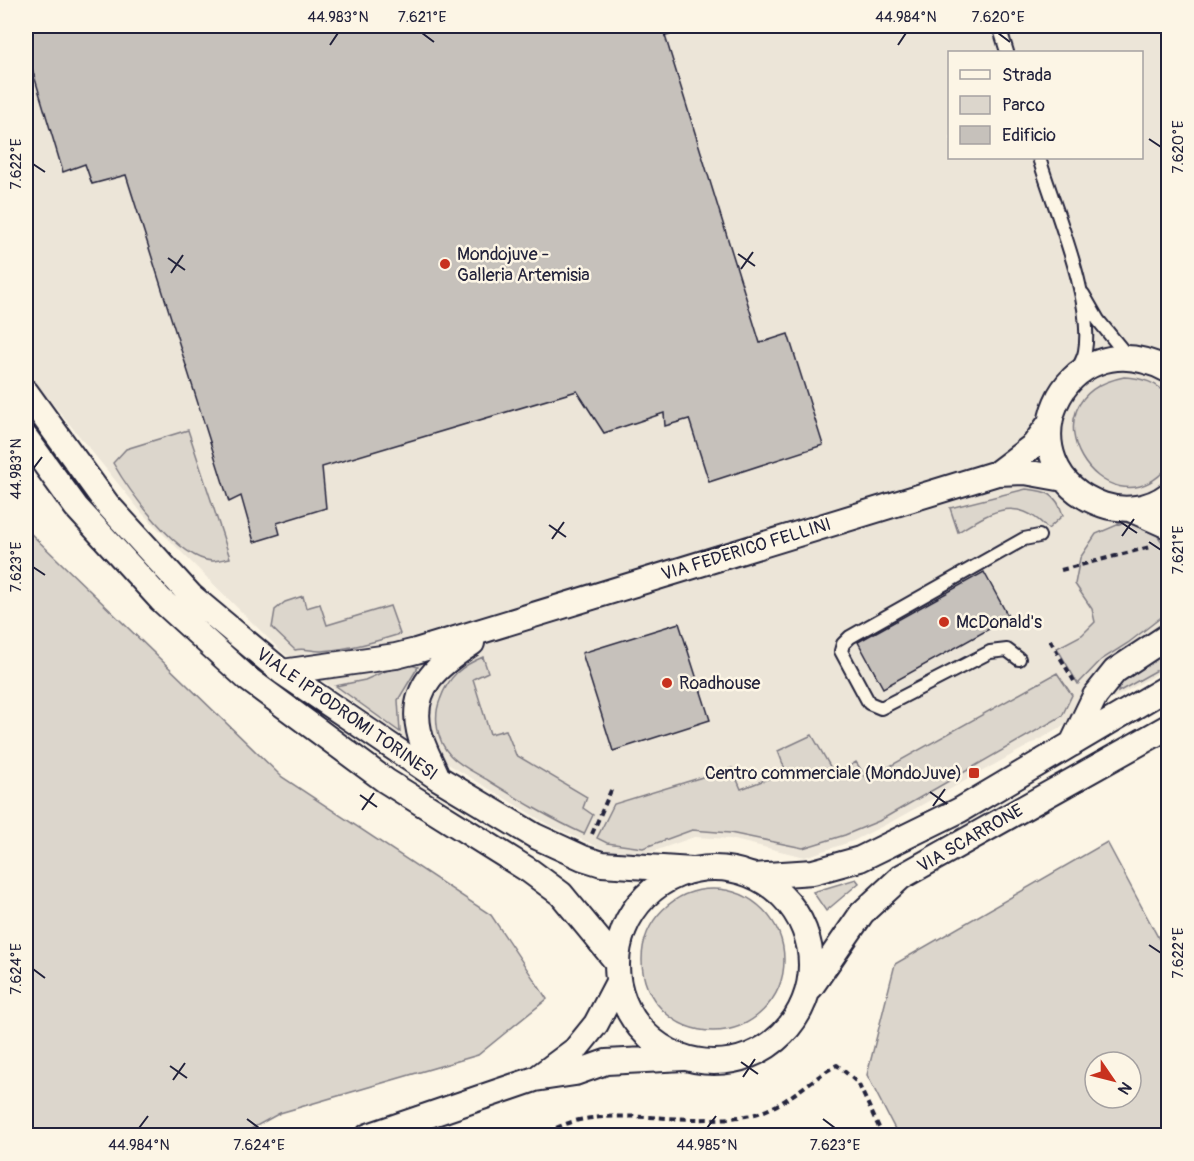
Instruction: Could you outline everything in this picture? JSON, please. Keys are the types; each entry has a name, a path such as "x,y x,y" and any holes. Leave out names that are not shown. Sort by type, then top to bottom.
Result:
{"street":[{"path":"1168,370 1150,360 1128,357 1109,358 1090,365 1062,390 1050,424 1050,443 1055,462 1064,479 1090,500 1112,508 1130,509 1148,505 1168,495"},
{"name":"VIALE IPPODROMI TORINESI","path":"26,392 107,504 191,596 282,672 438,778 535,836 583,858 637,868 692,870"},
{"name":"VIA FEDERICO FELLINI","path":"997,473 1034,445 1050,424"},
{"name":"VIALE IPPODROMI TORINESI","path":"26,438 76,507 153,591 248,679 386,781 530,871 561,894 618,972"},
{"name":"VIA FEDERICO FELLINI","path":"282,672 396,657 997,473 1025,472 1064,479"},
{"path":"1130,509 1162,536"},
{"name":"VIA FEDERICO FELLINI","path":"438,778 419,731 418,708 426,681 443,662 495,628"},
{"path":"1072,744 1095,696 1115,671 1168,636"},
{"name":"VIA SCARRONE","path":"753,876 813,872 860,859 960,810 1168,687"},
{"name":"VIA SCARRONE","path":"808,991 862,912 901,877 1168,727"},
{"path":"368,1136 535,1079 574,1073 606,1062 687,1058 717,1062 747,1056 765,1047 774,1042 795,1019 808,991 812,964 807,936 796,911 777,890 753,876 723,868 692,870 663,883 639,903 623,931 618,972 596,1024 575,1050 535,1079"},
{"path":"618,972 627,1008 642,1030 662,1047 687,1058"}],"lane":[{"path":"999,26 1007,51"},
{"path":"1039,159 1080,288 1086,327 1085,352 1075,376"},
{"path":"1080,288 1098,320 1128,357"},
{"path":"1019,659 1007,650 990,652 882,708 869,703 841,651 843,644 850,638 1024,539 1039,536"}],"path":[{"path":"664,35 710,26"},
{"path":"1061,570 1162,536"},
{"path":"1050,640 1079,689"},
{"path":"590,840 612,788"},
{"path":"537,1136 583,1119 637,1115 699,1119 748,1116 791,1097 818,1075 837,1065 858,1083 883,1136"}],"shaded area":[{"path":"26,26 1168,26 1168,668 853,841 805,857 730,839 694,837 643,855 605,850 549,825 397,733 282,652 142,513 26,371"}],"green space":[{"path":"1124,377 1149,382 1159,387 1168,396 1168,467 1144,485 1119,486 1098,476 1082,457 1074,434 1076,410 1092,390"},
{"path":"188,430 230,558 212,561 184,549 142,506 113,463 126,449"},
{"path":"1026,489 1050,494 1057,502 1063,515 1048,529 1036,518 1014,509 993,513 958,532 950,508"},
{"path":"1124,522 1152,528 1168,550 1168,604 1164,615 1128,643 1101,660 1078,684 1057,648 1082,635 1095,622 1092,609 1075,584 1080,558 1096,534"},
{"path":"26,529 282,777 491,915 547,999 478,1055 280,1113 240,1135 27,1135"},
{"path":"303,596 306,608 320,604 327,625 390,606 400,634 342,649 295,650 272,628 275,610 285,602"},
{"path":"1168,650 1168,664 1118,692 1120,681"},
{"path":"483,657 488,672 473,679 490,734 506,730 516,755 587,797 583,808 593,815 584,834 468,769 454,759 442,743 437,714 443,692 456,673"},
{"path":"404,663 418,667 398,700 400,732 336,686 365,680"},
{"path":"1057,673 1072,695 1062,716 879,821 845,835 803,848 730,833 692,830 643,848 607,843 597,838 614,804 732,768 741,789 786,772 778,751 812,735 835,775 856,762 867,779"},
{"path":"1107,842 1168,956 1168,1135 898,1135 867,1075 895,964"},
{"path":"856,879 859,883 826,911 813,892"},
{"path":"713,889 740,894 763,910 779,933 784,960 779,987 763,1010 740,1026 713,1031 686,1026 663,1010 647,987 642,960 647,933 663,910 686,894"}],"building":[{"name":"Mondojuve - Galleria Artemisia","path":"26,26 662,26 760,343 788,334 823,445 709,482 689,419 665,426 664,413 604,433 577,391 322,467 326,508 277,523 280,534 254,542 241,496 229,502 126,175 92,184 85,164 63,172 26,49"},
{"path":"984,572 1009,618 883,688 858,642"},
{"path":"679,623 710,720 613,751 582,653"}],"place":[{"name":"Mondojuve - Galleria Artemisia","path":"445,264"},
{"name":"McDonald's","path":"944,622"},
{"name":"Roadhouse","path":"667,683"},
{"name":"Centro commerciale (MondoJuve)","path":"974,773"}]}
